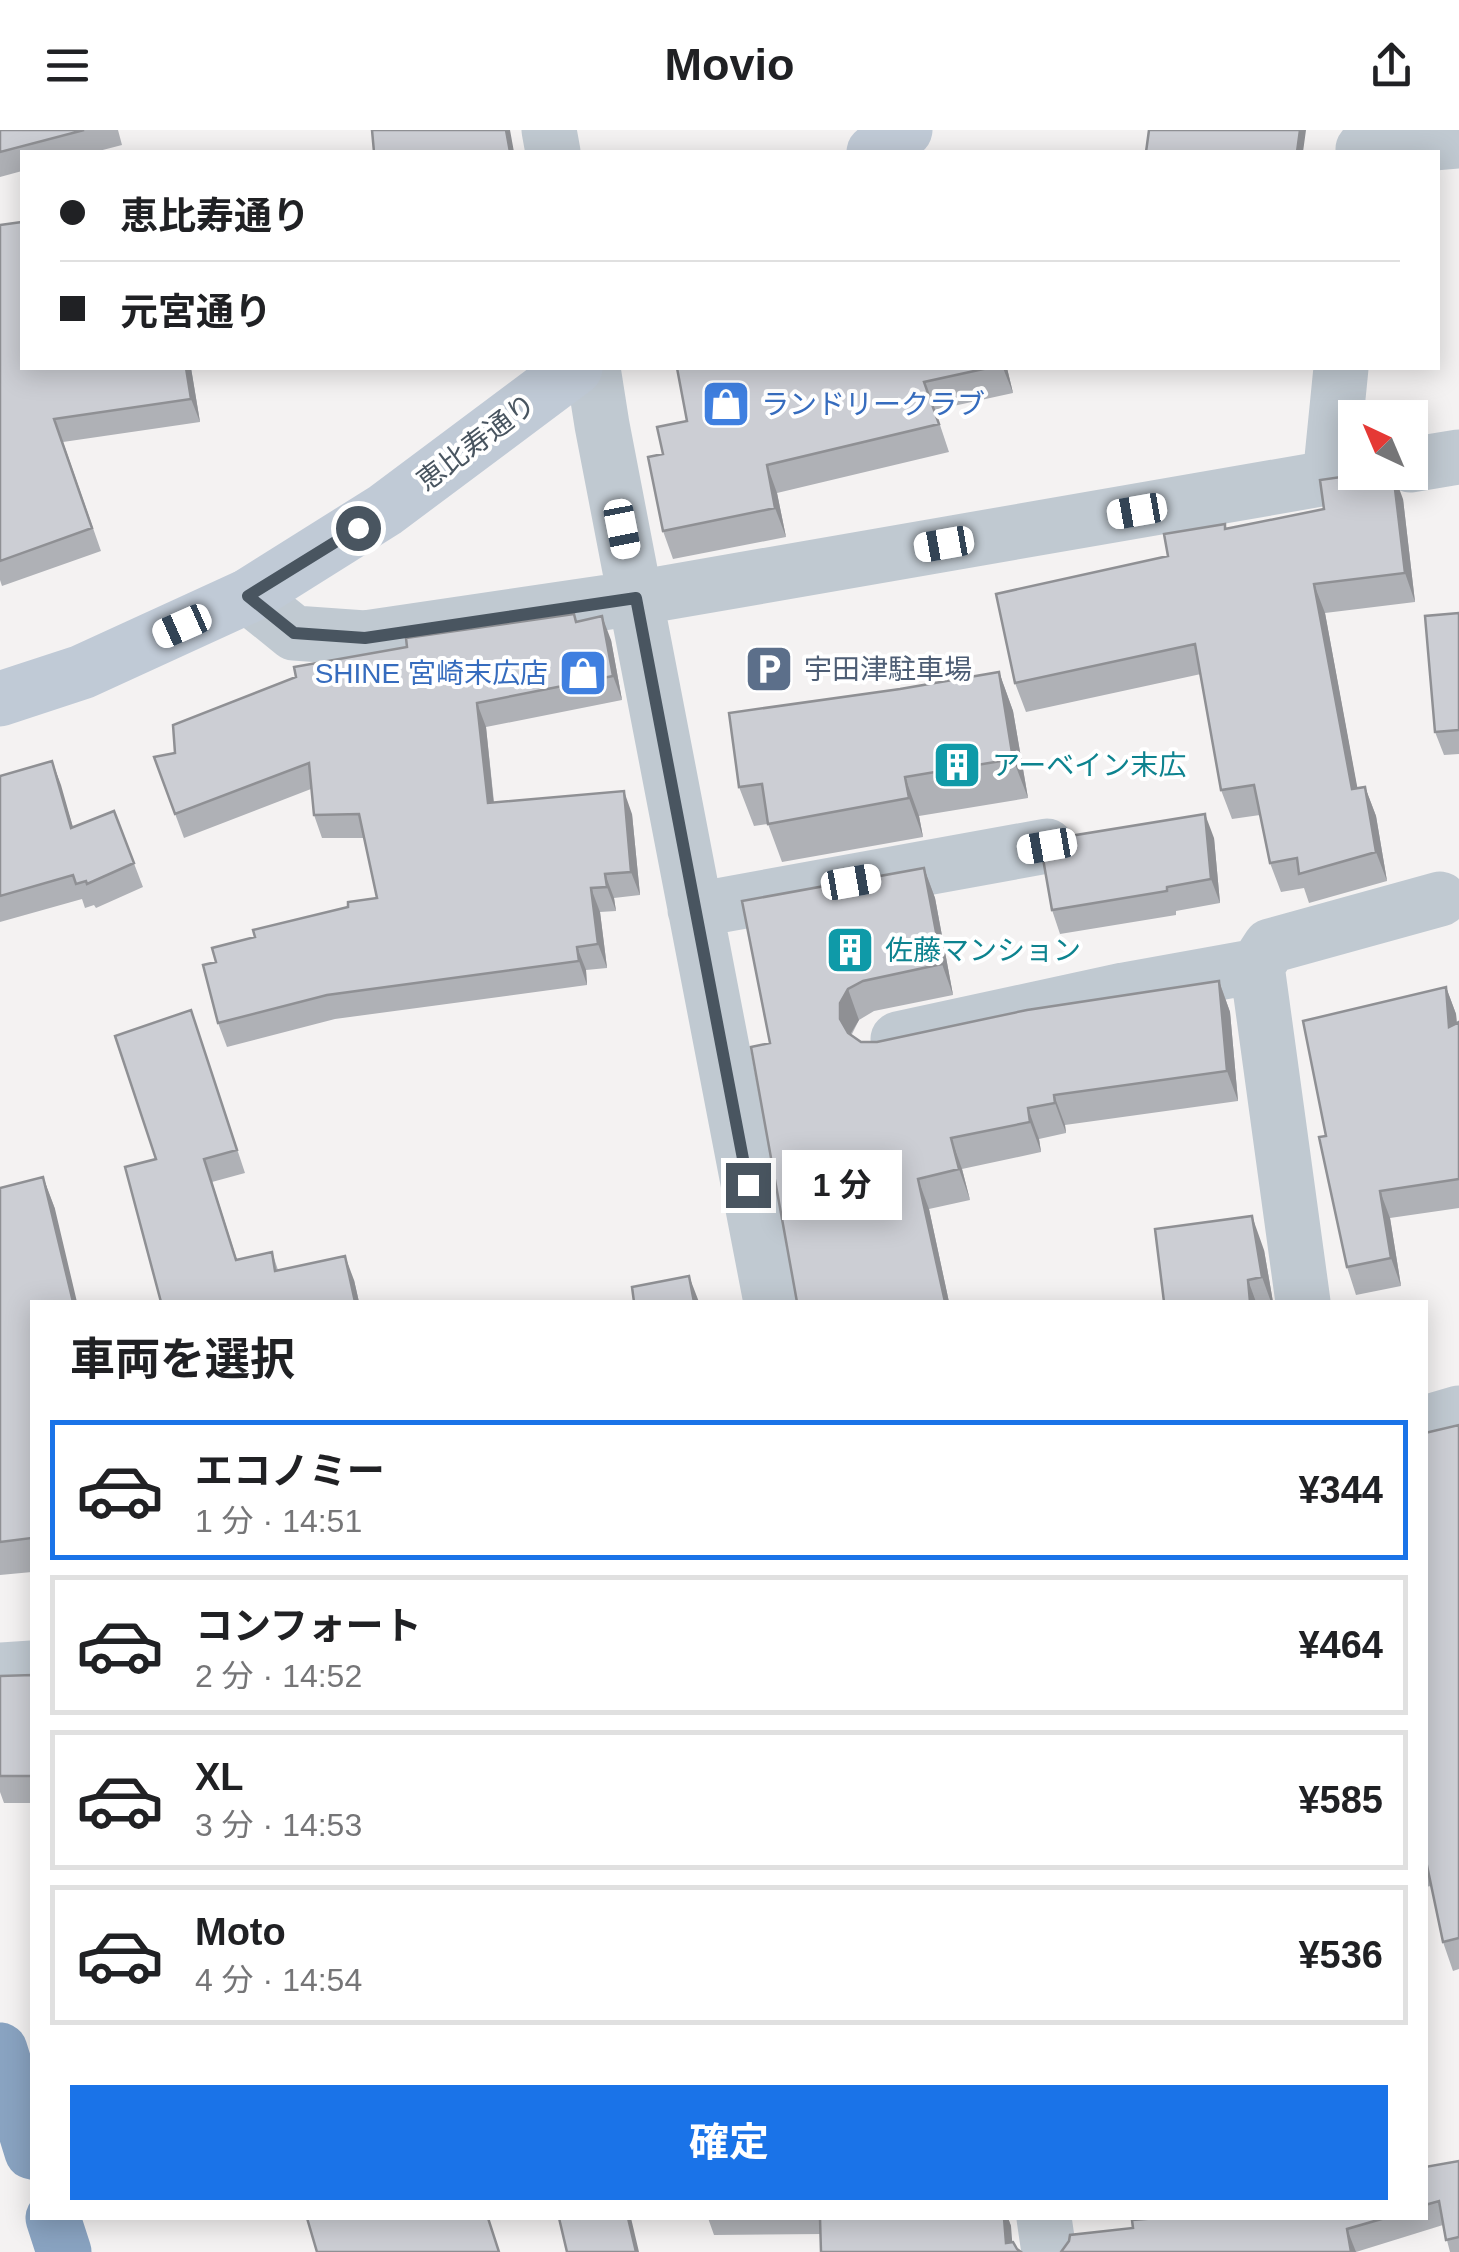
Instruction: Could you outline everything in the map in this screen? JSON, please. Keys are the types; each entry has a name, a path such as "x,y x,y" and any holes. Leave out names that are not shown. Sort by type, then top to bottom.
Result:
{"highway":[{"path":"0,2050 30,2146"},
{"path":"54,2220 64,2252"}],"street":[{"path":"877,150 905,130"},
{"path":"1363,144 1459,141"},
{"name":"恵比寿通り","path":"0,698 82,672 248,596 385,510 572,370"},
{"path":"593,370 771,1300"},
{"path":"1341,370 1342,400"},
{"path":"1428,461 1459,457"},
{"path":"248,596 294,633 365,638 636,598 1338,476"},
{"path":"695,910 1047,846"},
{"path":"1303,1300 1258,966 1270,946 1440,899"},
{"path":"881,1042 1258,966"},
{"path":"1428,1421 1459,1413"},
{"path":"0,1670 30,1668"},
{"path":"1044,2220 1049,2252"}],"building":[{"path":"0,130 84,130 0,152"},
{"path":"372,130 506,130 510,150 374,150"},
{"path":"1149,130 1300,130 1297,150 1146,150"},
{"path":"20,222 20,370 186,370 191,399 54,419 92,528 0,561 0,225"},
{"path":"677,370 979,370 924,382 939,424 767,465 775,508 663,531 648,457 663,454 657,427 687,421"},
{"path":"1338,477 1338,490 1395,490 1405,573 1314,584 1352,789 1365,787 1376,852 1299,874 1297,858 1270,863 1254,785 1221,790 1195,644 1015,683 996,594 1168,556 1164,534 1225,524 1225,529 1324,509 1320,480"},
{"path":"1459,613 1459,730 1435,732 1425,616"},
{"path":"574,614 576,622 602,616 613,676 477,703 488,803 624,791 631,872 605,874 607,887 591,888 598,944 577,947 579,961 327,995 218,1023 203,965 216,962 212,948 255,937 253,930 348,907 348,902 377,898 359,814 314,815 309,763 175,814 154,757 175,753 173,725 296,677 294,667 407,647 406,638"},
{"path":"999,672 1013,759 905,777 909,798 768,824 762,784 739,787 729,713"},
{"path":"52,761 71,828 114,811 134,863 87,884 76,884 73,875 0,896 0,776"},
{"path":"1205,814 1211,879 1167,887 1167,891 1052,910 1042,853 1058,846 1064,837"},
{"path":"924,868 942,964 863,981 848,989 840,1003 840,1019 848,1033 861,1042 877,1042 1027,1010 1219,981 1227,1071 1054,1095 1055,1103 1028,1108 1030,1122 951,1138 959,1169 918,1179 945,1300 797,1300 751,1047 770,1043 742,901"},
{"path":"1446,987 1449,1027 1459,1022 1459,1179 1380,1191 1391,1258 1347,1267 1319,1137 1326,1136 1303,1021"},
{"path":"191,1010 237,1150 204,1159 236,1260 272,1252 275,1271 345,1256 355,1300 160,1300 125,1167 156,1159 115,1036"},
{"path":"43,1177 73,1300 30,1300 30,1538 0,1542 0,1188"},
{"path":"1252,1216 1262,1277 1248,1280 1250,1300 1164,1300 1155,1229"},
{"path":"689,1276 694,1300 634,1300 632,1287"},
{"path":"1459,1425 1459,1938 1443,1942 1428,1870 1428,1432"},
{"path":"30,1675 30,1776 0,1776 0,1676"},
{"path":"1459,2161 1459,2237 1446,2240 1439,2201 1428,2204 1428,2166"},
{"path":"308,2220 489,2220 499,2252 317,2252"},
{"path":"559,2220 628,2220 636,2252 567,2252"},
{"path":"820,2220 1004,2220 1006,2243 1013,2242 1021,2252 821,2252"},
{"path":"1132,2220 1378,2220 1347,2229 1351,2252 1061,2252 1070,2235 1133,2228"}],"place":[{"name":"ランドリークラブ","path":"726,404"},
{"name":"宇田津駐車場","path":"769,669"},
{"name":"SHINE 宮崎末広店","path":"583,673"},
{"name":"アーベイン末広","path":"957,765"},
{"name":"佐藤マンション","path":"850,950"}],"route":[{"path":"358,528 248,596 294,633 365,638 636,598 748,1185"}]}
